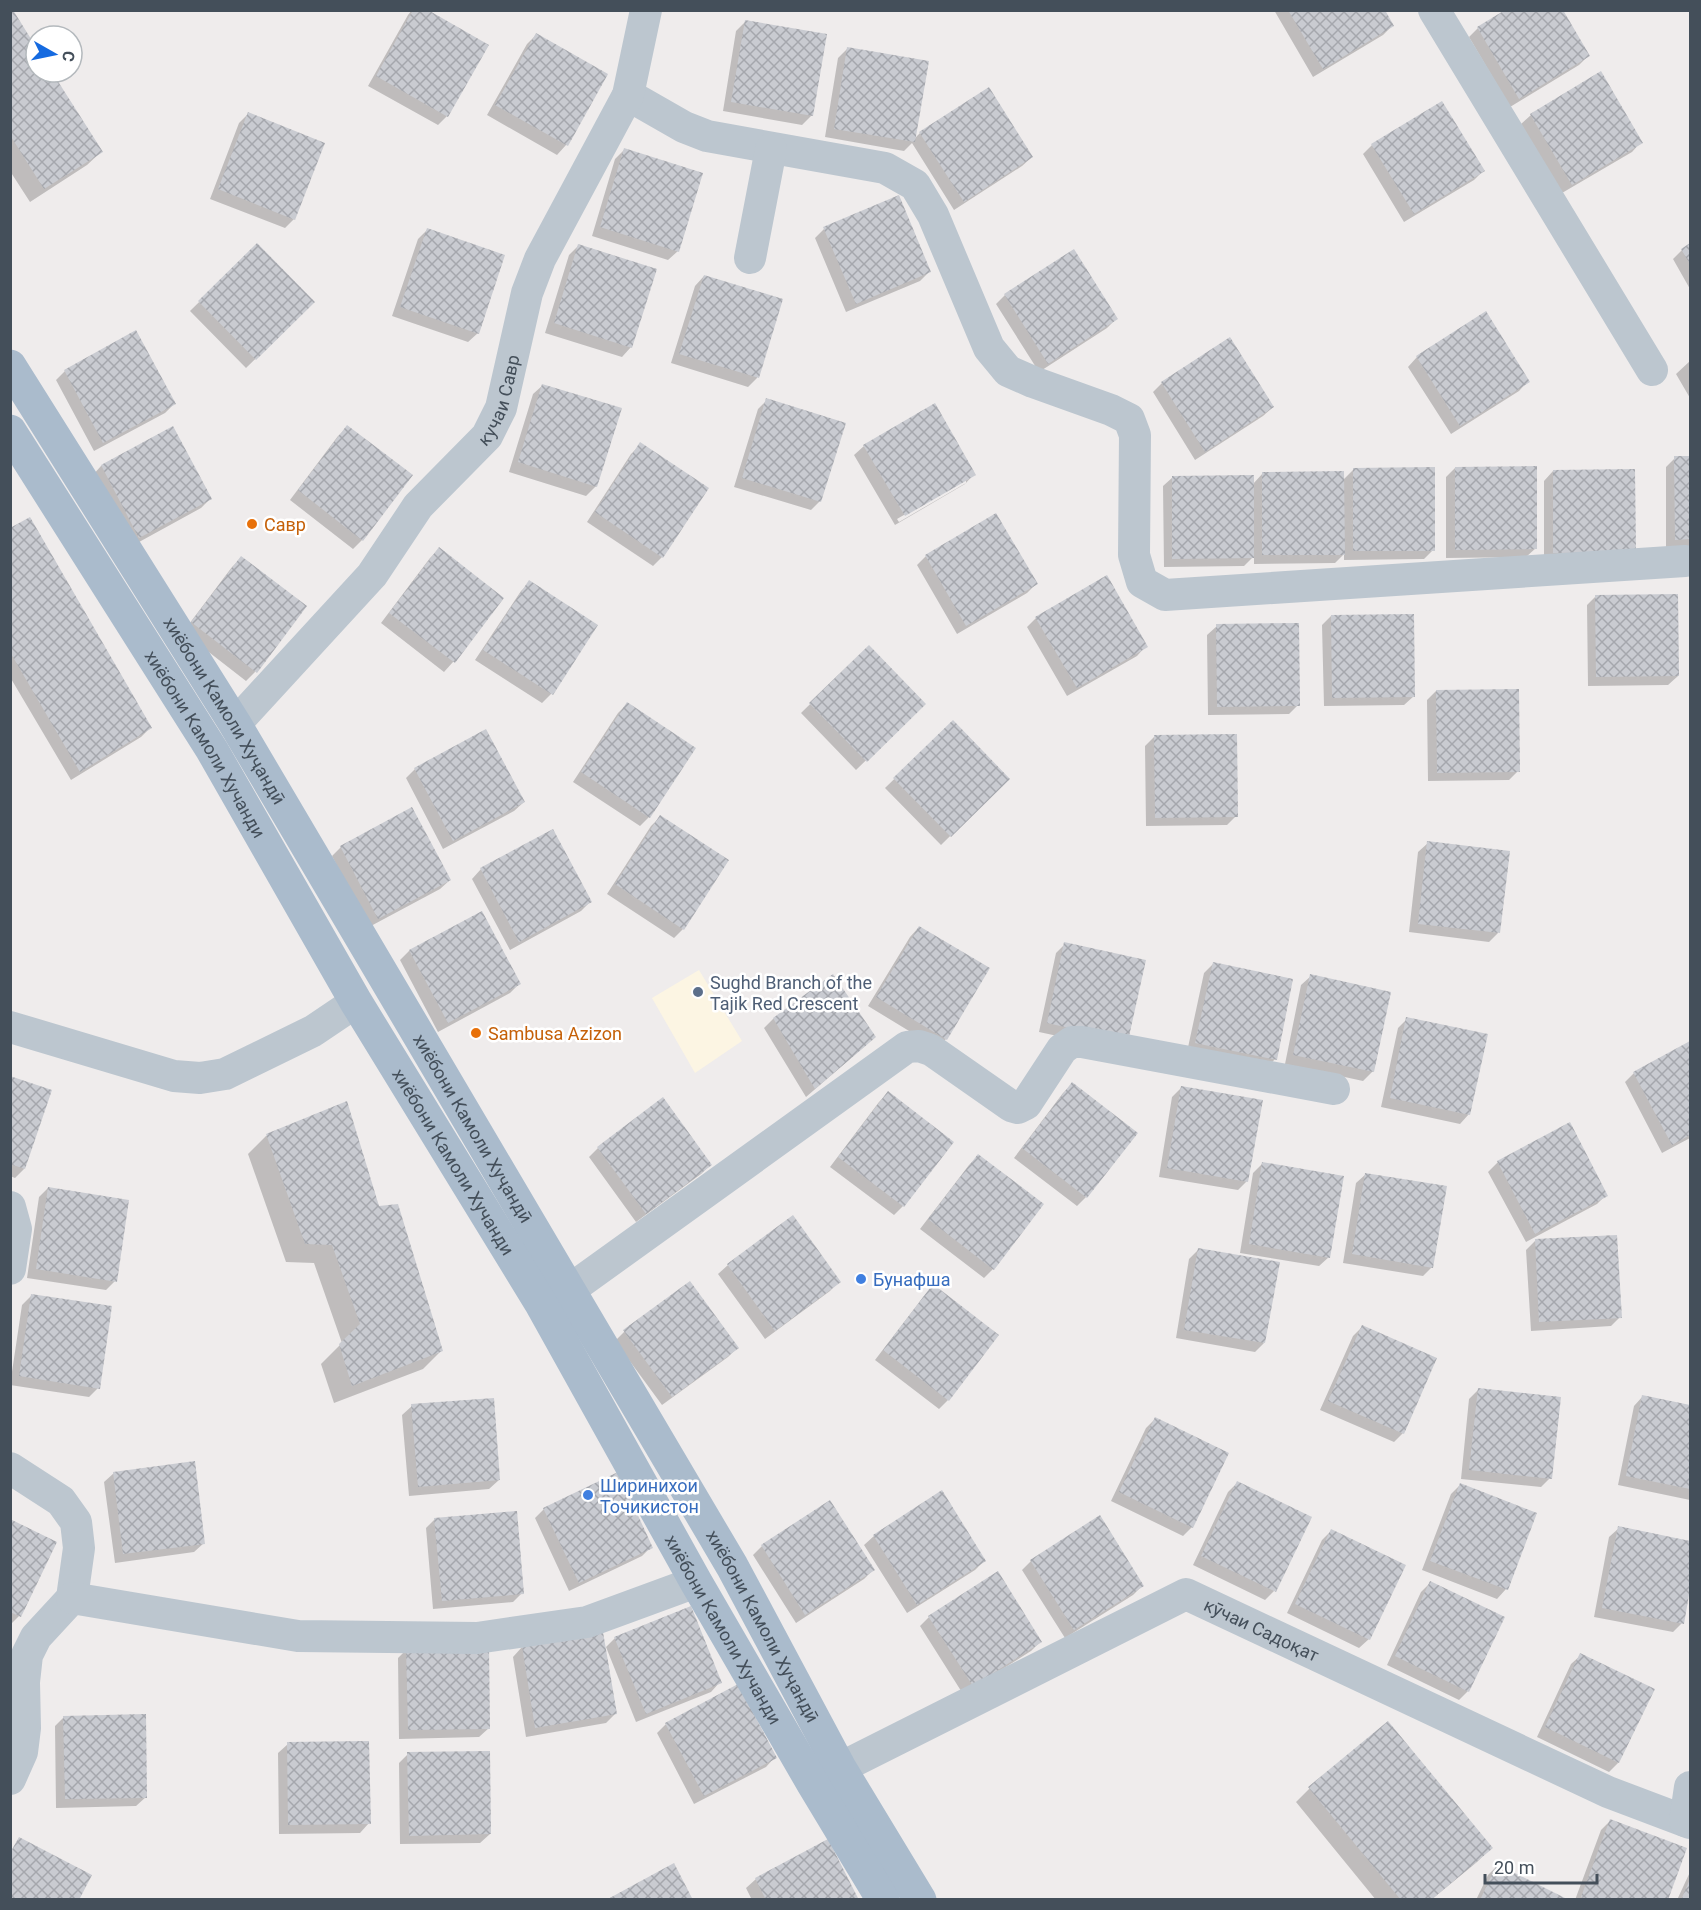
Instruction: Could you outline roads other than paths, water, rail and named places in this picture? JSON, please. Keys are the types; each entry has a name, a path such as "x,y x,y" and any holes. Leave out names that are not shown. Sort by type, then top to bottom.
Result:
{"main road":[{"name":"хиёбони Камоли Хуҷандӣ","path":"10,366 235,724 732,1566 840,1768 920,1899"},
{"name":"хиёбони Камоли Хучанди","path":"10,431 212,750 356,1002 540,1302 696,1582 813,1784 883,1899"}],"street":[{"name":"кучаи Савр","path":"235,724 372,575 418,506 487,436 501,408 527,293 540,259 628,95 646,10"},
{"path":"1434,10 1652,370"},
{"path":"628,95 684,127 707,136 885,168 915,185 933,215 989,348 1008,371 1130,419 1135,435 1134,555 1142,582 1165,595 1685,561"},
{"path":"750,258 771,149"},
{"path":"10,1027 174,1076 200,1078 225,1074 313,1031 356,1002"},
{"path":"568,1291 907,1047 920,1046 931,1050 1011,1106 1018,1108 1026,1104 1062,1048 1072,1042 1334,1089"},
{"path":"10,1207 16,1229 10,1269"},
{"path":"10,1468 61,1501 76,1522 79,1548 72,1598 36,1637 27,1656 22,1752 10,1779"},
{"path":"72,1598 298,1636 477,1638 587,1622 696,1582"},
{"name":"кӯчаи Садоқат","path":"840,1768 1186,1594 1608,1792 1688,1822"},
{"path":"1688,1822 1690,1787"}],"place":[{"name":"Савр","path":"252,524"},
{"name":"Sughd Branch of the Tajik Red Crescent","path":"698,992"},
{"name":"Sambusa Azizon","path":"476,1033"},
{"name":"Бунафша","path":"861,1279"},
{"name":"Ширинихои Точикистон","path":"588,1495"}]}
